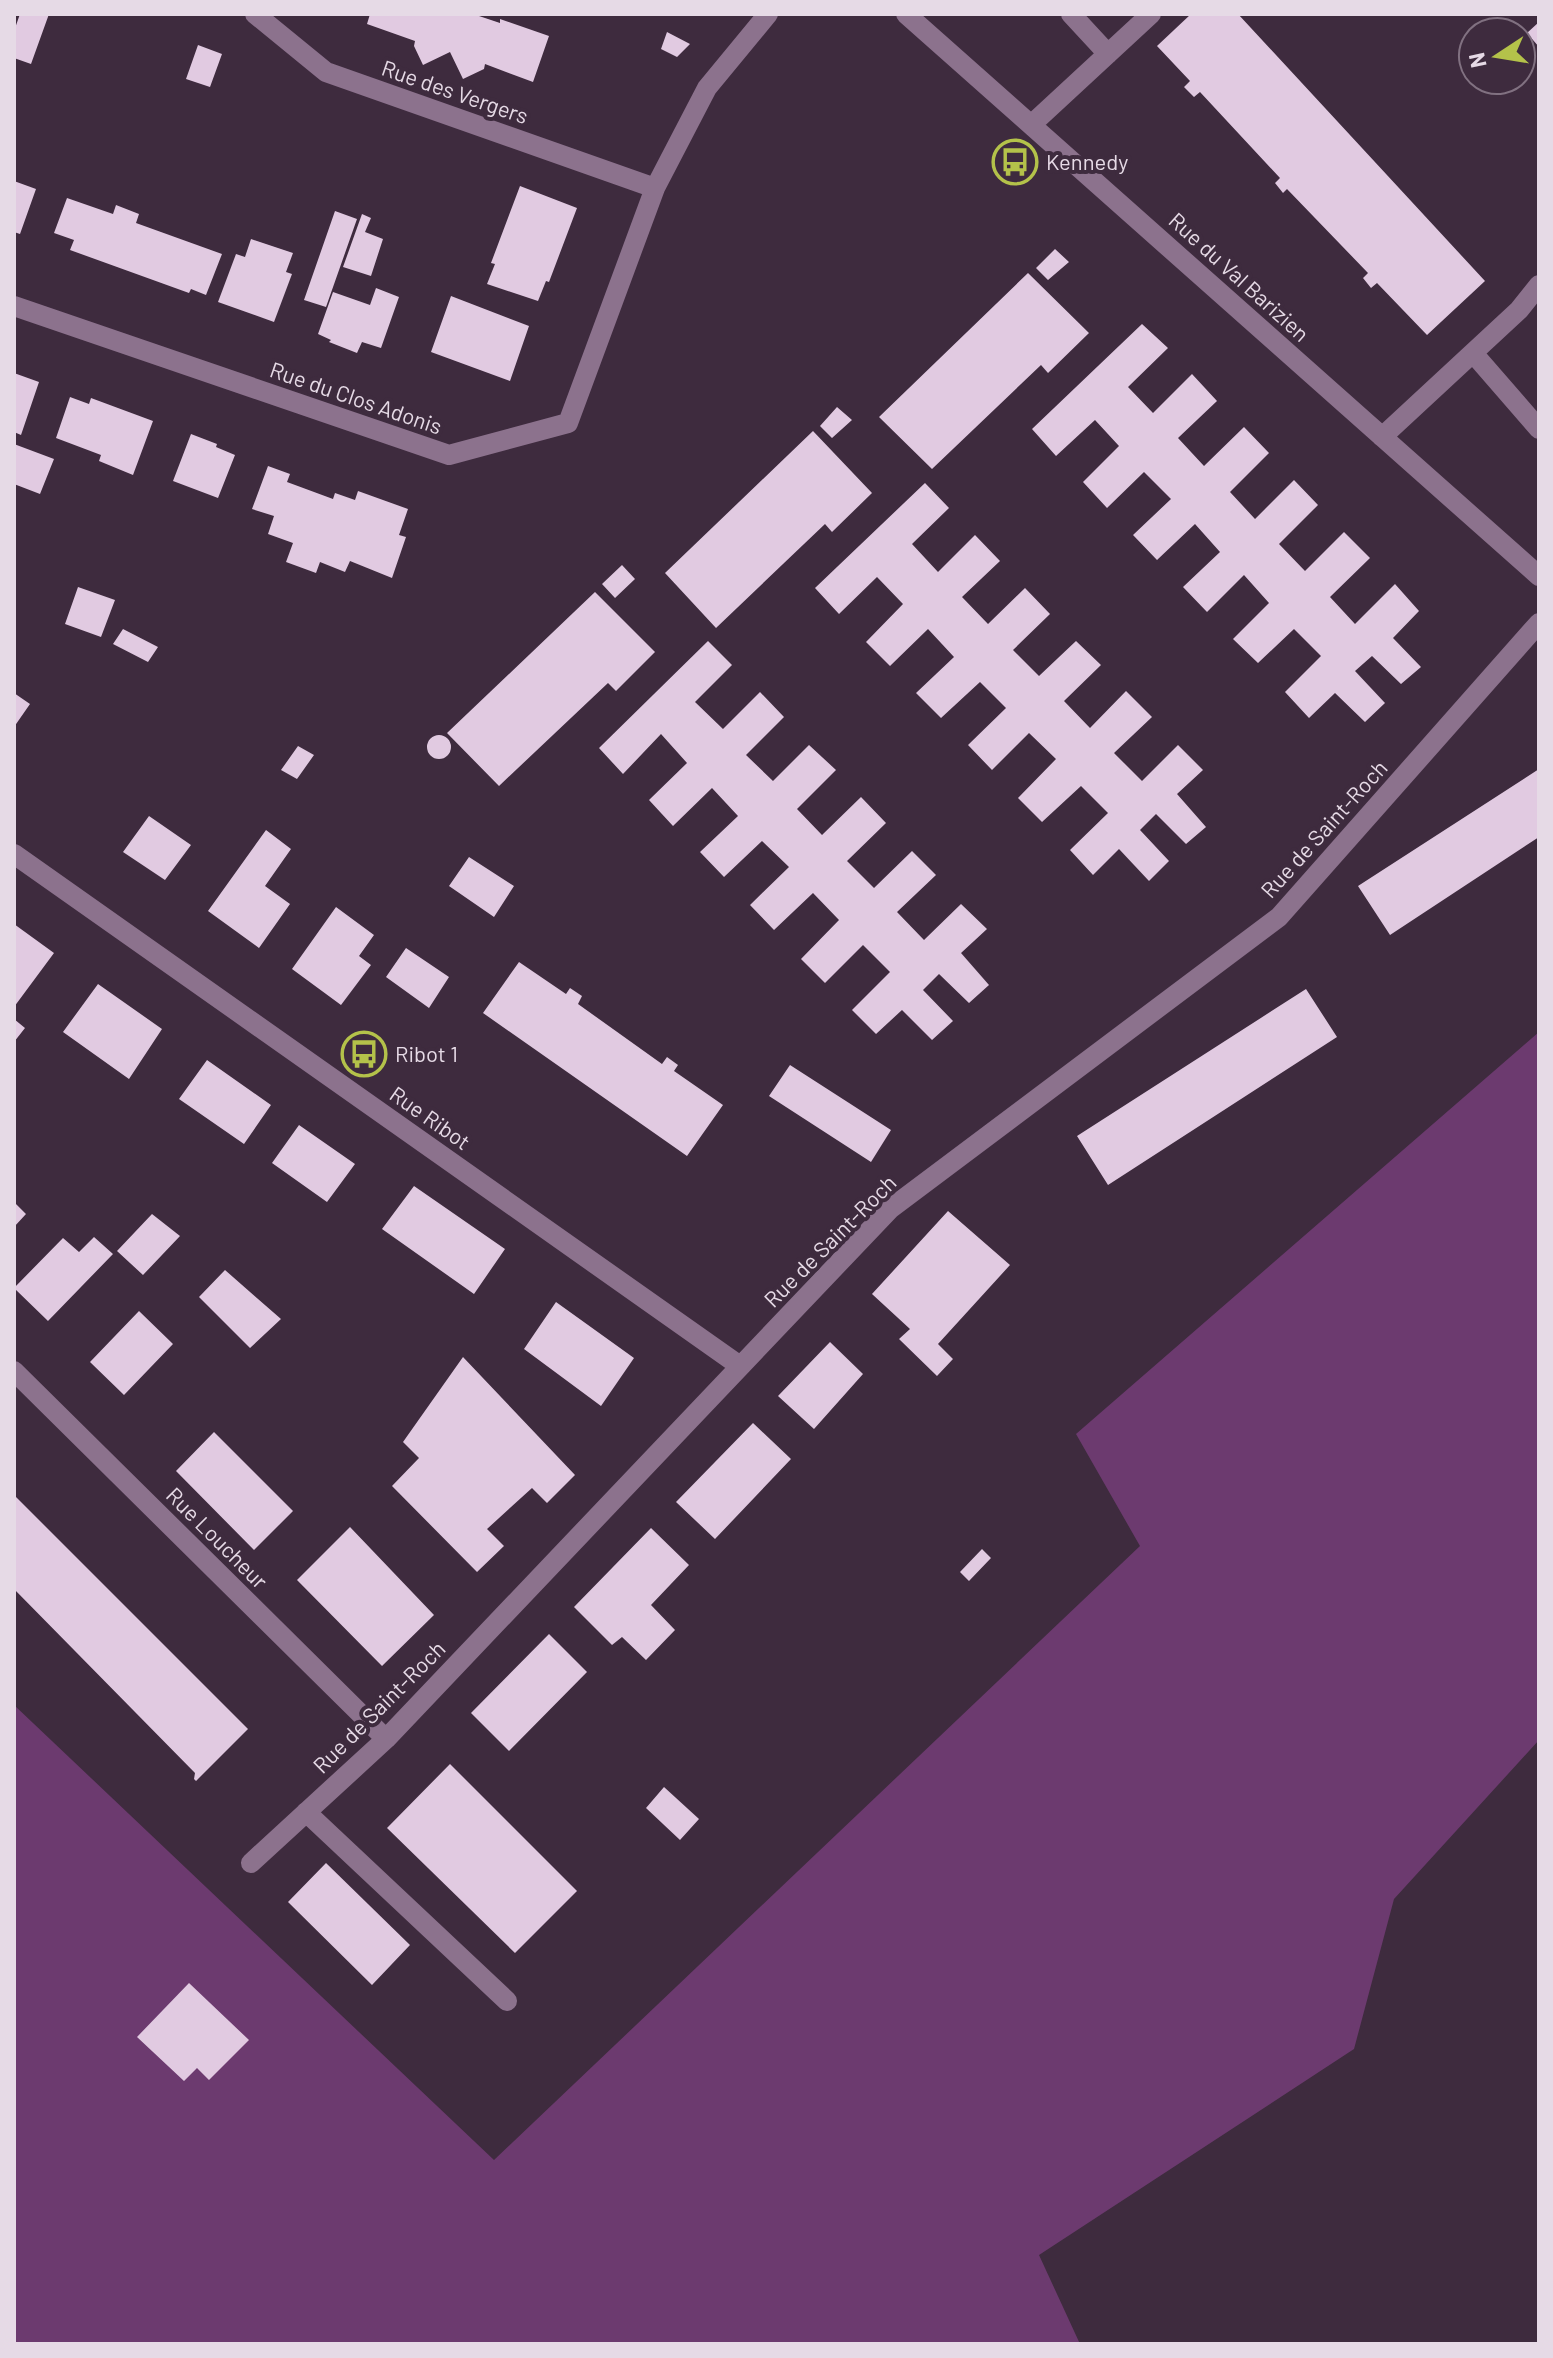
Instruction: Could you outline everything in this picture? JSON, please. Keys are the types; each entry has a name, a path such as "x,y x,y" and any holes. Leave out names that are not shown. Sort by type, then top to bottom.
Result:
{"street":[{"name":"Rue des Vergers","path":"255,14 326,72 655,188"},
{"name":"Rue du Clos Adonis","path":"14,306 449,455 568,423 655,188 707,88 768,14"},
{"name":"Rue du Val Barizien","path":"906,14 1539,576"},
{"path":"1071,14 1108,54"},
{"path":"1031,125 1151,14"},
{"path":"1382,437 1519,310 1539,285"},
{"path":"1473,353 1539,429"},
{"name":"Rue de Saint-Roch","path":"251,1863 386,1739 890,1209 1279,917 1539,623"},
{"name":"Rue Ribot","path":"14,854 740,1366"},
{"name":"Rue Loucheur","path":"14,1371 386,1739"},
{"path":"306,1812 507,2001"}],"shaded area":[{"path":"1539,1032 1539,1740 1394,1899 1354,2049 1039,2255 1080,2344 14,2344 14,1705 494,2160 1140,1546 1076,1434"}],"building":[{"path":"20,14 49,14 31,64 14,58 14,31"},
{"path":"370,14 473,14 500,23 500,19 549,36 533,82 485,64 484,69 463,79 450,52 423,65 414,46 415,41 367,24"},
{"path":"1191,14 1238,14 1485,281 1427,335 1377,283 1371,288 1363,278 1368,273 1287,189 1283,193 1275,183 1280,178 1200,92 1194,97 1184,87 1190,81 1157,46"},
{"path":"1539,22 1539,47 1537,45"},
{"path":"667,32 690,44 677,57 661,49"},
{"path":"198,45 222,54 210,87 186,79"},
{"path":"14,181 36,189 20,234 14,232"},
{"path":"520,186 577,208 549,282 546,281 538,301 487,284 495,264 491,263"},
{"path":"67,198 113,214 116,205 139,214 136,223 222,254 206,295 191,289 189,293 70,250 74,240 54,233"},
{"path":"335,211 357,219 326,307 304,300"},
{"path":"362,214 371,218 365,232 383,239 371,276 343,267"},
{"path":"251,239 293,253 286,272 292,274 274,322 218,302 236,254 245,257"},
{"path":"1055,249 1069,262 1048,280 1036,268"},
{"path":"1028,273 1089,333 1048,373 1041,365 932,469 879,417"},
{"path":"376,288 399,297 381,348 362,342 357,353 318,334 333,292 370,305"},
{"path":"451,296 529,326 510,381 431,352"},
{"path":"1142,324 1168,348 1128,387 1153,413 1192,374 1217,401 1178,438 1204,466 1244,427 1269,453 1230,492 1255,519 1294,480 1318,505 1279,544 1305,571 1344,532 1370,558 1330,597 1355,624 1395,584 1419,611 1393,638 1421,667 1401,684 1372,656 1355,671 1385,703 1365,722 1335,693 1309,718 1285,692 1321,656 1294,629 1258,663 1233,639 1269,603 1244,575 1207,612 1183,587 1220,552 1195,524 1157,560 1133,535 1171,499 1144,472 1107,508 1083,482 1119,446 1095,420 1056,456 1032,429"},
{"path":"14,373 39,382 21,435 14,432"},
{"path":"70,397 89,404 91,398 153,421 133,475 99,461 101,455 56,438"},
{"path":"837,407 852,420 832,438 820,426"},
{"path":"813,431 872,493 832,532 825,524 716,628 665,573"},
{"path":"191,434 235,455 218,498 173,481"},
{"path":"14,444 54,459 40,494 14,484"},
{"path":"268,466 290,474 287,482 333,499 335,493 355,500 358,491 408,509 399,535 406,537 392,578 350,561 345,572 320,562 316,573 286,562 293,543 268,534 274,516 252,509"},
{"path":"925,483 949,508 912,544 938,572 975,535 1000,561 962,597 988,624 1025,588 1050,614 1013,650 1039,676 1076,641 1101,665 1064,701 1090,728 1126,691 1152,717 1114,753 1142,781 1178,745 1203,770 1177,794 1206,827 1186,844 1156,814 1140,830 1169,861 1149,881 1119,849 1093,875 1070,850 1108,813 1081,786 1042,822 1018,798 1056,759 1029,733 992,770 968,745 1006,708 980,682 941,718 916,693 954,657 928,629 890,666 866,642 903,604 877,577 839,614 815,588"},
{"path":"622,565 635,579 615,598 602,584"},
{"path":"78,587 115,600 101,637 65,624"},
{"path":"595,592 655,652 616,691 608,683 499,786 447,733"},
{"path":"123,629 158,647 148,662 113,644"},
{"path":"708,641 732,665 695,702 723,729 760,692 784,717 746,755 773,781 809,745 836,770 797,809 822,835 861,797 886,823 847,861 874,888 912,851 936,875 897,912 924,940 961,904 987,929 961,953 989,985 969,1003 939,974 923,990 953,1021 932,1040 902,1010 876,1034 852,1010 890,972 863,945 825,983 801,959 839,920 813,893 774,930 750,905 789,867 762,841 724,877 700,852 738,816 712,788 673,826 649,800 687,763 661,734 623,774 599,748"},
{"path":"14,693 30,704 14,727"},
{"path":"439,735 450,742 451,747 444,758 439,759 428,752 427,747 434,736"},
{"path":"298,746 314,755 297,779 281,770"},
{"path":"1539,769 1539,837 1390,935 1358,886"},
{"path":"149,816 191,845 165,880 123,852"},
{"path":"266,830 291,849 265,886 290,904 259,948 208,911"},
{"path":"469,857 514,886 494,917 449,886"},
{"path":"336,907 374,935 359,956 371,965 341,1005 292,969"},
{"path":"14,924 54,953 14,1007"},
{"path":"406,948 449,977 429,1008 386,977"},
{"path":"519,962 566,994 570,988 582,996 578,1004 662,1064 667,1057 678,1065 674,1071 723,1105 687,1156 483,1013"},
{"path":"98,984 162,1029 129,1079 63,1032"},
{"path":"1306,989 1337,1037 1108,1185 1077,1136"},
{"path":"14,1019 25,1028 14,1042"},
{"path":"207,1060 271,1105 244,1144 179,1099"},
{"path":"790,1065 891,1130 871,1162 769,1096"},
{"path":"299,1125 355,1164 327,1202 272,1163"},
{"path":"414,1186 505,1249 474,1294 382,1229"},
{"path":"14,1202 26,1214 14,1227"},
{"path":"948,1211 1010,1265 938,1344 953,1359 937,1376 899,1339 910,1329 872,1294"},
{"path":"152,1214 180,1236 143,1275 117,1251"},
{"path":"94,1237 113,1254 48,1321 14,1288 63,1238 79,1252"},
{"path":"225,1270 281,1319 250,1348 199,1297"},
{"path":"556,1302 634,1358 601,1406 524,1349"},
{"path":"139,1311 173,1344 124,1395 90,1362"},
{"path":"830,1342 863,1374 814,1429 778,1396"},
{"path":"463,1357 575,1475 547,1503 532,1488 487,1529 504,1546 477,1572 392,1486 419,1458 403,1442"},
{"path":"753,1423 791,1459 715,1539 676,1502"},
{"path":"214,1432 293,1511 254,1550 176,1471"},
{"path":"14,1495 248,1729 196,1781 195,1773 14,1589"},
{"path":"350,1527 434,1615 382,1666 297,1580"},
{"path":"651,1528 689,1565 651,1605 675,1630 646,1660 622,1637 612,1645 574,1607"},
{"path":"982,1549 991,1558 969,1581 960,1572"},
{"path":"549,1634 587,1672 509,1751 471,1713"},
{"path":"450,1764 577,1891 515,1953 387,1828"},
{"path":"664,1787 699,1819 680,1840 646,1808"},
{"path":"326,1863 410,1945 372,1985 288,1902"},
{"path":"189,1983 249,2040 209,2080 197,2068 184,2081 137,2037"}],"place":[{"name":"Kennedy","path":"1015,162"},
{"name":"Ribot 1","path":"364,1054"}]}
